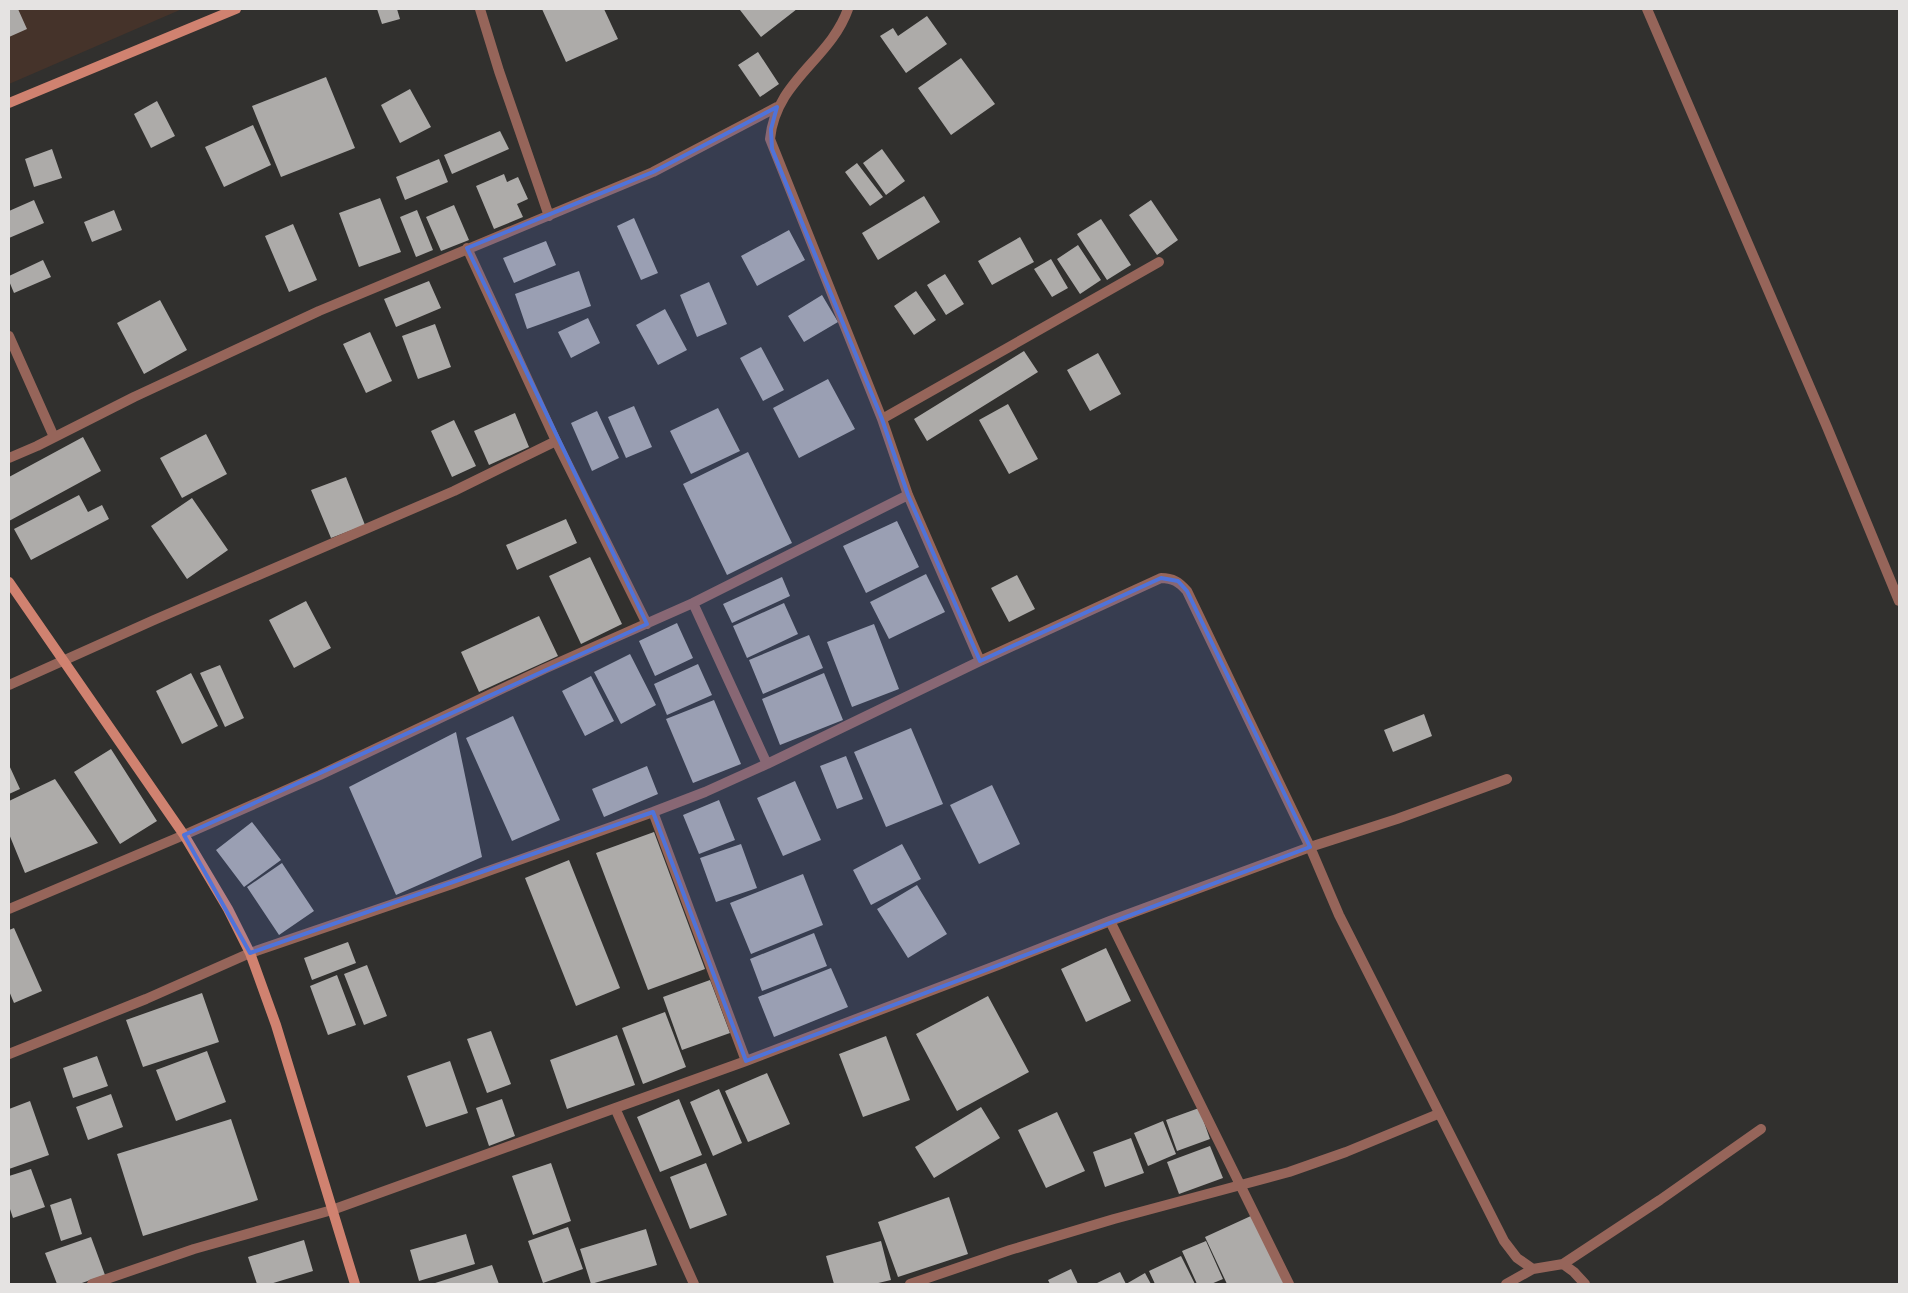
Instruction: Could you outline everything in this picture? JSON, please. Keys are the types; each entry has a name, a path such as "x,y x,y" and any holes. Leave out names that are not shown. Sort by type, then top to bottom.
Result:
{"street":[{"path":"9,103 236,9"},
{"path":"480,9 499,71 549,216"},
{"path":"848,9 844,22 836,34 790,88 777,107 770,134 772,149 882,419 908,495 980,661"},
{"path":"1647,9 1899,601"},
{"path":"9,458 134,396 319,311 653,172 777,107"},
{"path":"467,248 556,441 647,624"},
{"path":"882,419 1159,262"},
{"path":"9,336 54,437"},
{"path":"9,685 454,492 556,441"},
{"path":"9,909 320,775 544,669 693,603 908,495"},
{"path":"9,1054 146,999 250,953 654,812 767,764 980,661 1161,578 1169,578 1178,581 1187,591 1310,847 1338,915 1504,1240 1517,1258 1533,1269"},
{"path":"9,582 184,835 228,909 250,953 276,1025 355,1284"},
{"path":"693,603 767,764"},
{"path":"92,1284 194,1249 332,1210 746,1061 998,966 1110,921 1310,847 1398,819 1507,779"},
{"path":"654,812 746,1061"},
{"path":"1110,921 1289,1284"},
{"path":"615,1108 694,1284"},
{"path":"910,1284 1010,1250 1114,1219 1297,1169 1346,1152 1438,1114"},
{"path":"1506,1284 1533,1269 1563,1264 1660,1200 1761,1129"},
{"path":"1563,1264 1585,1284"}],"highlighted area":[{"path":"777,107 771,129 772,149 882,419 908,495 980,661 1161,578 1178,581 1187,591 1310,847 746,1061 653,812 250,953 184,835 647,624 467,248 653,172"}],"shaded area":[{"path":"9,9 182,9 9,84"}],"building":[{"path":"9,9 18,9 27,29 9,37"},
{"path":"377,9 397,9 400,19 382,24"},
{"path":"542,9 604,9 618,39 566,62"},
{"path":"797,9 761,37 740,10"},
{"path":"927,16 947,44 906,73 880,36 893,28 898,36"},
{"path":"758,52 779,84 760,97 738,65"},
{"path":"961,58 995,104 951,135 918,88"},
{"path":"326,77 355,148 281,177 252,106"},
{"path":"410,89 431,127 400,143 381,105"},
{"path":"157,101 175,136 151,148 134,114"},
{"path":"253,125 271,165 224,187 205,147"},
{"path":"500,131 509,149 452,174 444,155"},
{"path":"52,149 62,178 34,187 25,159"},
{"path":"882,149 905,181 886,195 863,163"},
{"path":"439,159 448,182 405,200 396,177"},
{"path":"857,163 883,197 870,206 845,172"},
{"path":"504,174 507,182 518,177 528,199 517,204 523,217 494,229 476,186"},
{"path":"924,196 940,222 878,260 862,233"},
{"path":"380,198 401,252 359,267 339,213"},
{"path":"34,200 44,223 9,238 9,211"},
{"path":"1151,200 1178,240 1157,255 1129,215"},
{"path":"454,205 469,240 441,251 426,217"},
{"path":"114,210 122,230 92,242 84,222"},
{"path":"417,210 433,250 416,257 400,217"},
{"path":"634,218 658,273 641,280 617,226"},
{"path":"1101,219 1131,265 1107,280 1077,234"},
{"path":"293,224 317,280 289,292 265,236"},
{"path":"789,230 805,260 757,286 741,256"},
{"path":"1020,237 1034,262 992,285 978,261"},
{"path":"546,241 556,265 514,283 503,258"},
{"path":"1078,245 1101,280 1080,294 1057,259"},
{"path":"1051,259 1068,288 1052,297 1034,269"},
{"path":"43,260 51,277 14,293 9,276"},
{"path":"579,271 591,306 527,329 515,294"},
{"path":"945,274 964,304 946,315 927,285"},
{"path":"429,281 441,308 396,327 384,299"},
{"path":"709,282 727,324 697,337 680,295"},
{"path":"916,291 936,320 914,335 894,306"},
{"path":"822,295 838,322 804,342 788,316"},
{"path":"160,300 187,350 144,374 117,323"},
{"path":"665,309 687,350 658,365 636,325"},
{"path":"588,318 600,343 571,358 558,332"},
{"path":"435,324 451,367 418,379 402,336"},
{"path":"370,332 392,381 366,393 343,344"},
{"path":"761,347 784,390 763,401 740,358"},
{"path":"1024,351 1038,372 927,441 914,419"},
{"path":"1098,353 1121,394 1090,411 1067,370"},
{"path":"828,379 855,429 799,458 773,408"},
{"path":"1008,404 1038,459 1009,474 979,420"},
{"path":"634,406 652,447 626,458 608,417"},
{"path":"718,408 740,451 691,474 670,431"},
{"path":"597,411 619,458 592,471 571,423"},
{"path":"515,413 529,447 489,465 474,431"},
{"path":"454,420 476,466 452,477 431,431"},
{"path":"206,434 227,474 182,498 160,458"},
{"path":"83,437 101,471 9,521 9,477"},
{"path":"748,452 792,543 727,575 683,484"},
{"path":"346,477 365,525 331,538 311,490"},
{"path":"79,495 88,512 102,505 109,519 31,560 14,529"},
{"path":"192,498 228,550 187,579 151,526"},
{"path":"566,519 577,543 517,570 506,545"},
{"path":"897,521 919,567 866,593 843,546"},
{"path":"590,557 622,624 581,644 549,576"},
{"path":"926,574 945,612 889,639 870,602"},
{"path":"1017,575 1035,609 1009,622 991,588"},
{"path":"782,577 790,596 732,623 723,604"},
{"path":"306,601 331,648 294,668 269,620"},
{"path":"784,603 798,634 747,658 733,626"},
{"path":"539,616 558,656 479,692 461,652"},
{"path":"677,623 693,658 655,676 639,641"},
{"path":"874,624 899,689 852,707 827,642"},
{"path":"809,635 823,668 763,694 749,660"},
{"path":"630,654 656,705 621,724 594,672"},
{"path":"698,664 712,695 667,715 654,684"},
{"path":"220,665 244,718 225,727 200,673"},
{"path":"191,673 218,726 182,744 156,691"},
{"path":"824,673 843,720 780,745 762,699"},
{"path":"591,676 614,721 585,736 562,691"},
{"path":"714,700 741,764 693,783 666,719"},
{"path":"1424,714 1432,736 1393,752 1384,730"},
{"path":"513,716 560,820 512,841 466,738"},
{"path":"911,728 943,804 886,827 854,752"},
{"path":"456,732 482,857 396,895 349,787"},
{"path":"111,749 157,821 120,844 74,772"},
{"path":"846,756 863,799 837,809 820,766"},
{"path":"9,765 20,789 9,794"},
{"path":"647,766 658,794 604,817 592,789"},
{"path":"55,779 98,843 25,873 9,834 9,801"},
{"path":"795,781 821,840 783,856 757,798"},
{"path":"992,785 1020,844 979,864 950,805"},
{"path":"719,800 735,840 699,854 683,815"},
{"path":"252,822 281,860 244,887 216,850"},
{"path":"654,832 705,969 648,990 596,853"},
{"path":"741,844 757,888 716,902 700,858"},
{"path":"902,844 921,879 871,905 853,870"},
{"path":"569,860 620,988 576,1006 525,878"},
{"path":"282,863 314,911 279,935 247,887"},
{"path":"803,874 823,925 751,954 730,903"},
{"path":"917,885 947,934 908,958 877,909"},
{"path":"14,928 42,991 14,1003 9,991 9,930"},
{"path":"814,933 827,966 762,991 750,959"},
{"path":"348,942 356,963 312,980 304,958"},
{"path":"1106,948 1131,1001 1086,1022 1061,969"},
{"path":"367,965 387,1016 364,1025 344,974"},
{"path":"831,968 848,1007 774,1037 758,997"},
{"path":"337,975 356,1025 328,1035 310,986"},
{"path":"710,980 730,1033 682,1050 663,997"},
{"path":"202,993 219,1042 143,1067 126,1020"},
{"path":"988,996 1029,1072 957,1111 916,1034"},
{"path":"665,1012 686,1067 643,1084 622,1028"},
{"path":"491,1031 511,1084 487,1093 467,1039"},
{"path":"617,1035 635,1085 567,1109 550,1060"},
{"path":"886,1036 910,1100 863,1117 839,1054"},
{"path":"207,1051 226,1102 176,1121 156,1070"},
{"path":"97,1056 108,1086 73,1098 63,1068"},
{"path":"450,1061 468,1113 426,1127 407,1076"},
{"path":"767,1073 790,1124 748,1142 725,1091"},
{"path":"719,1089 742,1143 713,1156 690,1102"},
{"path":"111,1094 123,1127 88,1140 76,1107"},
{"path":"502,1099 515,1136 489,1146 476,1108"},
{"path":"679,1099 702,1155 660,1172 637,1117"},
{"path":"30,1101 49,1155 9,1169 9,1109"},
{"path":"981,1107 1000,1138 934,1178 915,1147"},
{"path":"1199,1108 1210,1139 1177,1151 1166,1120"},
{"path":"1057,1112 1085,1171 1046,1188 1018,1130"},
{"path":"231,1119 258,1200 143,1236 117,1154"},
{"path":"1163,1121 1176,1154 1148,1166 1134,1133"},
{"path":"1131,1138 1144,1173 1105,1187 1093,1152"},
{"path":"1210,1146 1223,1178 1179,1194 1167,1162"},
{"path":"551,1163 571,1221 533,1235 512,1176"},
{"path":"706,1163 727,1215 690,1229 670,1177"},
{"path":"31,1169 45,1207 13,1218 9,1206 9,1176"},
{"path":"949,1197 968,1254 898,1277 878,1222"},
{"path":"71,1198 82,1234 61,1241 50,1205"},
{"path":"1253,1215 1285,1284 1227,1284 1205,1237"},
{"path":"568,1227 583,1269 543,1283 528,1241"},
{"path":"646,1229 657,1265 591,1284 580,1249"},
{"path":"466,1234 475,1264 419,1281 410,1250"},
{"path":"91,1237 105,1275 79,1284 57,1284 45,1253"},
{"path":"304,1240 313,1271 270,1284 257,1284 248,1257"},
{"path":"881,1241 891,1280 874,1284 834,1284 826,1256"},
{"path":"1206,1241 1223,1279 1211,1284 1197,1284 1182,1251"},
{"path":"1181,1256 1195,1284 1155,1284 1149,1271"},
{"path":"492,1265 499,1284 432,1284"},
{"path":"1071,1269 1078,1284 1050,1284 1048,1280"},
{"path":"1120,1272 1126,1284 1095,1284"},
{"path":"1145,1273 1151,1284 1126,1284"}]}
